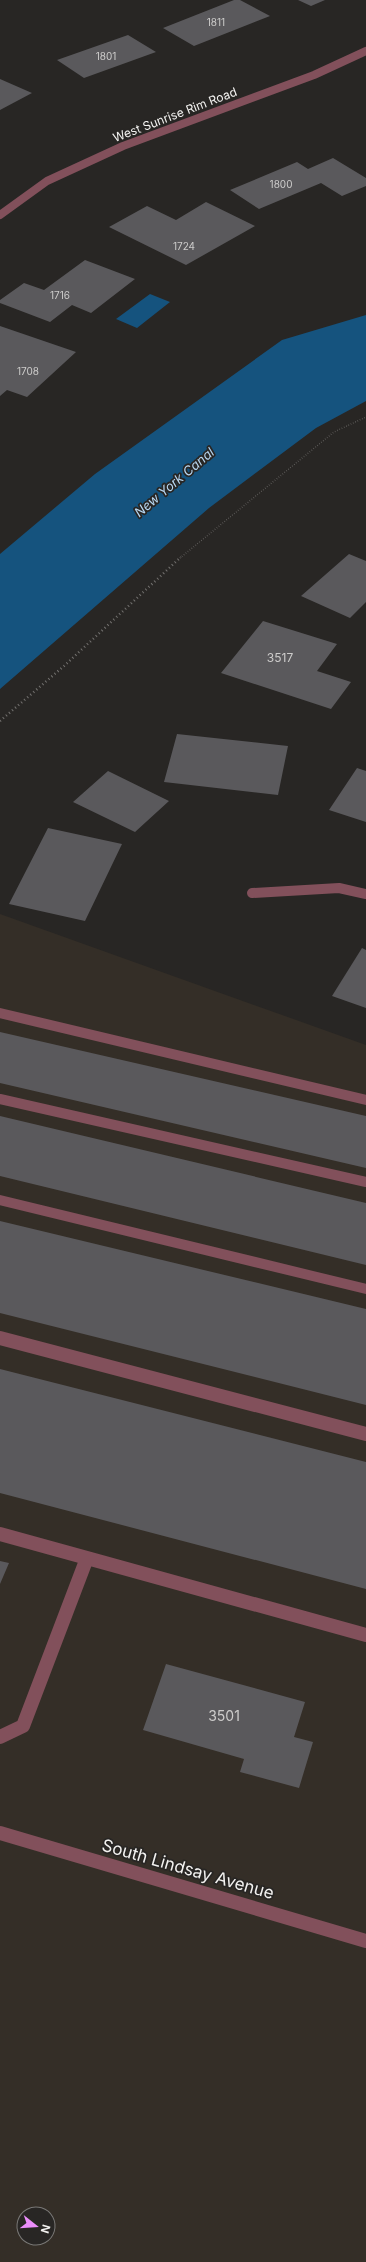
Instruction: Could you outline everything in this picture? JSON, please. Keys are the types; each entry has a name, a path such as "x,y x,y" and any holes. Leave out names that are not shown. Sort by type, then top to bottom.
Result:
{"street":[{"name":"West Sunrise Rim Road","path":"0,215 46,181 124,146 314,75 366,51"},
{"path":"252,893 339,888 366,894"},
{"path":"0,1013 366,1100"},
{"path":"0,1099 366,1182"},
{"path":"0,1200 366,1289"},
{"path":"0,1338 366,1434"},
{"path":"0,1534 366,1635"},
{"path":"0,1737 23,1726 87,1558"},
{"name":"South Lindsay Avenue","path":"0,1833 366,1941"}],"path":[{"path":"0,721 64,666 198,542 334,432 366,417"}],"shaded area":[{"path":"0,914 366,1045 366,2262 0,2262"}],"water":[{"path":"150,294 170,302 137,328 116,319"},
{"name":"New York Canal","path":"366,315 366,401 316,428 209,508 0,689 0,554 95,474 282,340"}],"building":[{"path":"234,0 240,0 270,16 194,46 163,28"},
{"path":"298,0 325,0 311,6"},
{"path":"128,35 156,52 84,78 57,60"},
{"path":"0,79 32,93 0,110"},
{"path":"333,158 366,178 366,186 342,196 321,183 259,209 230,190 297,162 308,169"},
{"path":"206,202 255,226 186,265 109,227 147,206 176,220"},
{"path":"85,260 135,279 91,313 72,305 50,322 0,303 0,300 24,283 44,290"},
{"path":"0,326 76,352 27,397 7,390 0,396"},
{"path":"349,554 366,561 366,602 350,618 301,596"},
{"path":"263,621 337,644 317,671 351,682 331,709 221,673"},
{"path":"177,734 288,746 278,795 164,782"},
{"path":"357,768 366,771 366,822 329,810"},
{"path":"108,771 169,801 135,832 73,802"},
{"path":"48,828 122,844 85,921 9,904"},
{"path":"362,948 366,950 366,1008 332,996"},
{"path":"0,1032 366,1116 366,1168 0,1083"},
{"path":"0,1116 366,1203 366,1265 0,1176"},
{"path":"0,1221 366,1309 366,1405 0,1313"},
{"path":"0,1369 366,1462 366,1589 0,1493"},
{"path":"0,1561 9,1563 0,1584"},
{"path":"166,1664 305,1702 294,1737 313,1742 299,1788 240,1772 244,1759 143,1730"}]}
